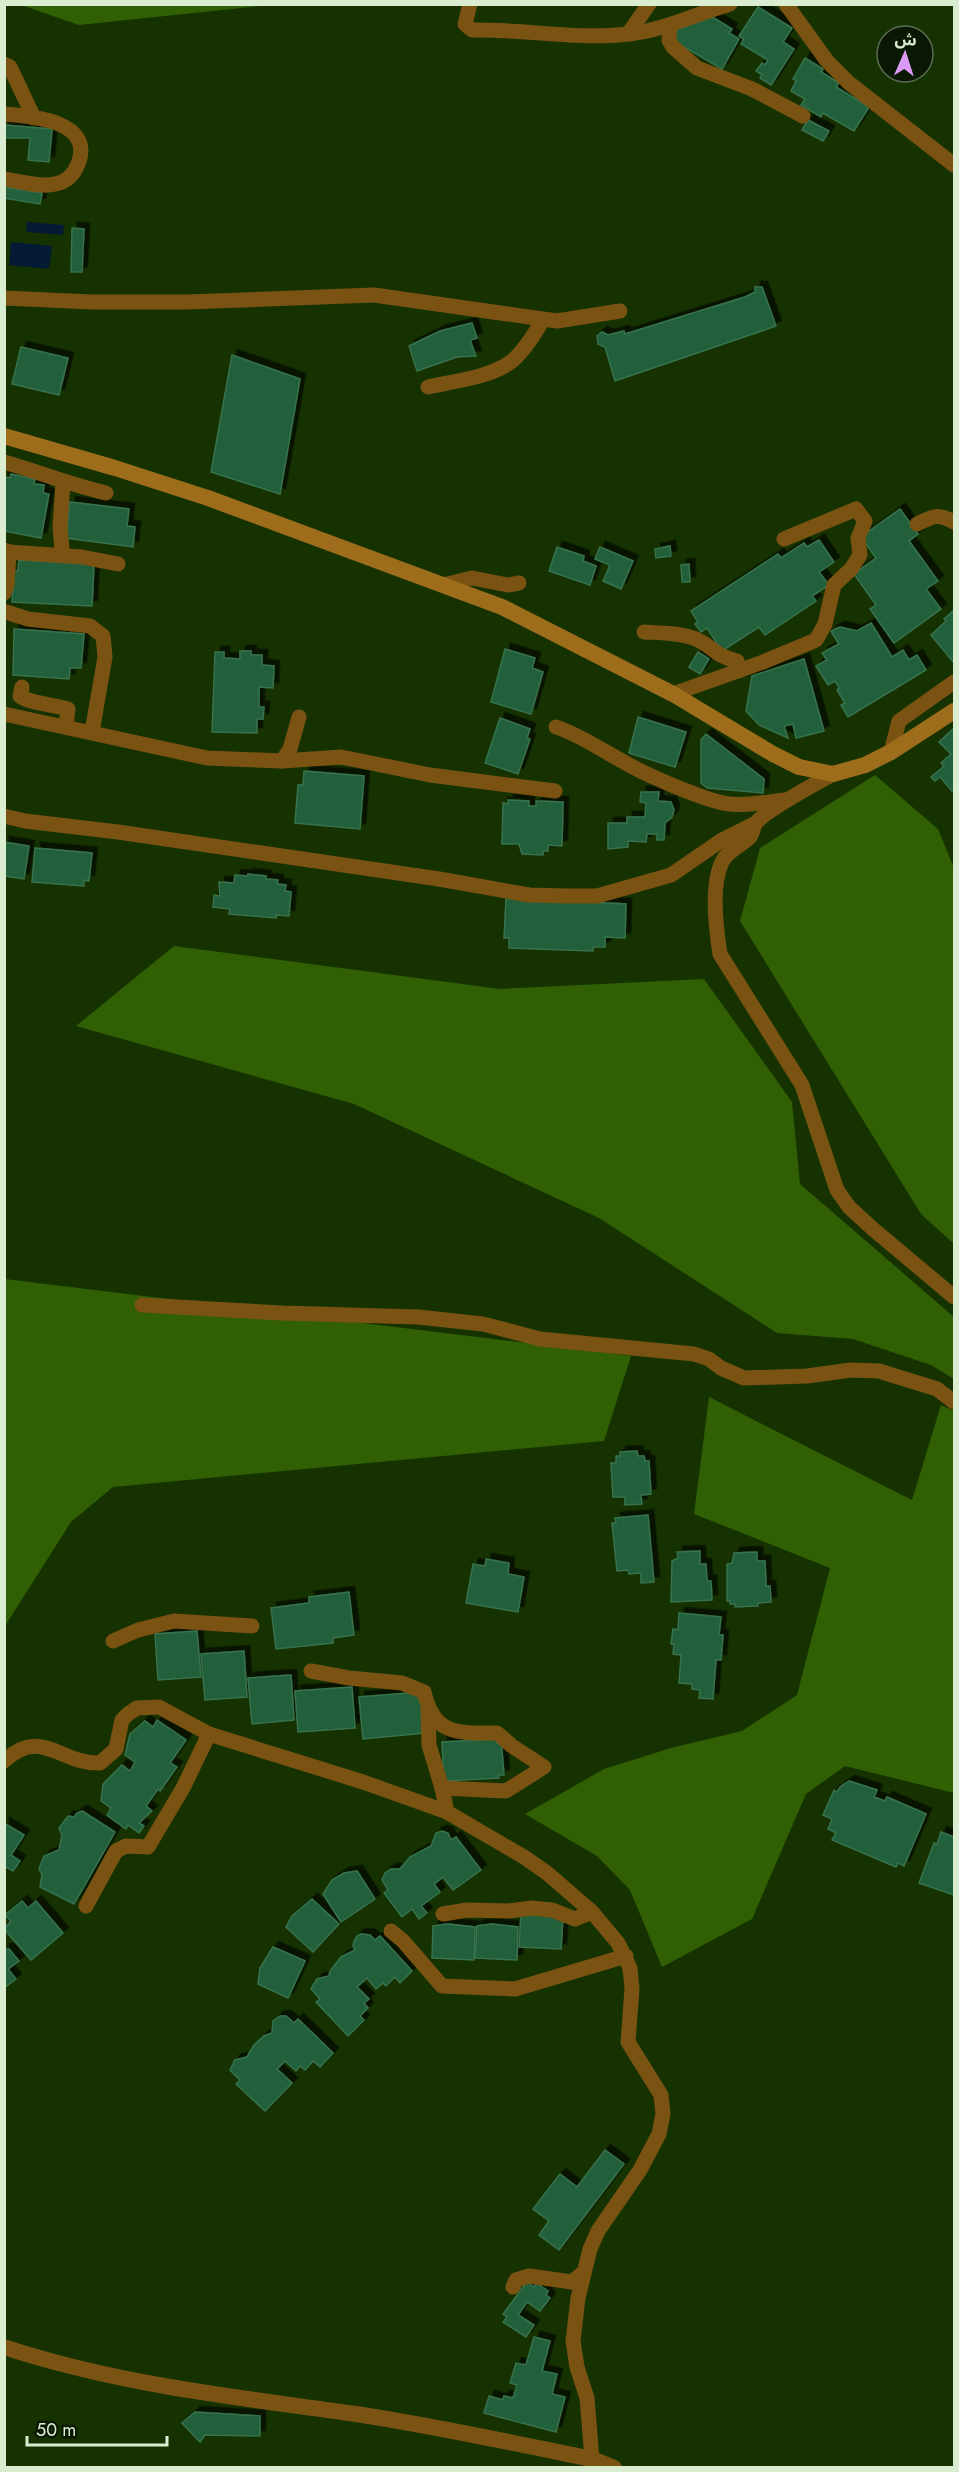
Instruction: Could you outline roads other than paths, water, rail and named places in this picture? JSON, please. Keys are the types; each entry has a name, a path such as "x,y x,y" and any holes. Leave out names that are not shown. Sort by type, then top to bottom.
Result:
{"main road":[{"path":"4,436 208,498 502,607 673,694 799,767 833,774 865,765 891,752 954,711"}],"street":[{"path":"470,4 465,24 472,30 628,34 670,26 730,4"},
{"path":"628,34 649,4"},
{"path":"786,4 827,61 849,83 954,165"},
{"path":"670,26 669,40 673,47 697,68 752,89 803,116"},
{"path":"4,64 10,67 34,118"},
{"path":"4,114 34,118 69,127 77,136 81,147 80,159 75,172 66,181 53,185 4,179"},
{"path":"4,298 93,302 187,302 374,296 557,321 620,311"},
{"path":"428,387 497,370 512,360 528,343 543,320"},
{"path":"4,462 106,493"},
{"path":"62,550 60,527 63,481"},
{"path":"673,694 816,640 825,624 834,585 851,569 860,555 858,538 865,520 856,510 784,539"},
{"path":"917,524 937,515 946,517 954,523"},
{"path":"4,593 7,585 7,551 82,557 118,564"},
{"path":"443,585 472,578 508,585 519,583"},
{"path":"5,615 90,626 103,636 105,657 92,732"},
{"path":"644,632 681,635 698,640 721,657 737,661 739,671"},
{"path":"891,752 899,721 954,682"},
{"path":"22,687 20,696 27,701 44,702 68,709 66,727"},
{"path":"4,714 207,758 282,761 341,757 430,775 555,791"},
{"path":"282,761 290,749 298,717"},
{"path":"556,727 577,734 624,762 655,777 727,804 788,800"},
{"path":"4,816 25,821 118,832 439,879 529,895 597,896 671,875 722,840 756,823 788,800 833,774"},
{"path":"756,823 751,836 729,852 718,874 717,930 720,954 802,1085 837,1190 849,1207 873,1229 954,1297"},
{"path":"142,1305 282,1313 418,1317 466,1322 503,1328 540,1339 694,1354 709,1359 721,1368 744,1378 807,1376 851,1370 879,1371 937,1389 954,1401"},
{"path":"113,1641 138,1630 174,1621 252,1626"},
{"path":"311,1671 349,1678 402,1683 424,1692 428,1708 429,1745 447,1812"},
{"path":"4,1761 24,1746 34,1746 48,1748 88,1764 100,1763 116,1749 122,1720 137,1708 159,1707 209,1734 363,1782 447,1812 524,1857 592,1912 609,1929 626,1956 630,1968 632,1989 628,2042 661,2095 663,2115 659,2134 640,2170 598,2231 584,2272 573,2341 577,2367 587,2398 592,2459"},
{"path":"428,1708 438,1724 463,1733 497,1733 544,1767 506,1791 442,1788"},
{"path":"86,1906 116,1851 126,1846 148,1847 183,1788 209,1734"},
{"path":"443,1914 467,1910 508,1911 532,1908 552,1910 575,1919 592,1912"},
{"path":"391,1931 403,1941 442,1986 515,1989 626,1956"},
{"path":"513,2287 516,2280 529,2276 572,2282 584,2272"},
{"path":"4,2347 62,2365 155,2386 393,2420 592,2459 614,2468"}],"water":[{"path":"27,222 64,225 63,235 26,232"},
{"path":"11,242 52,246 49,269 9,265"}]}
